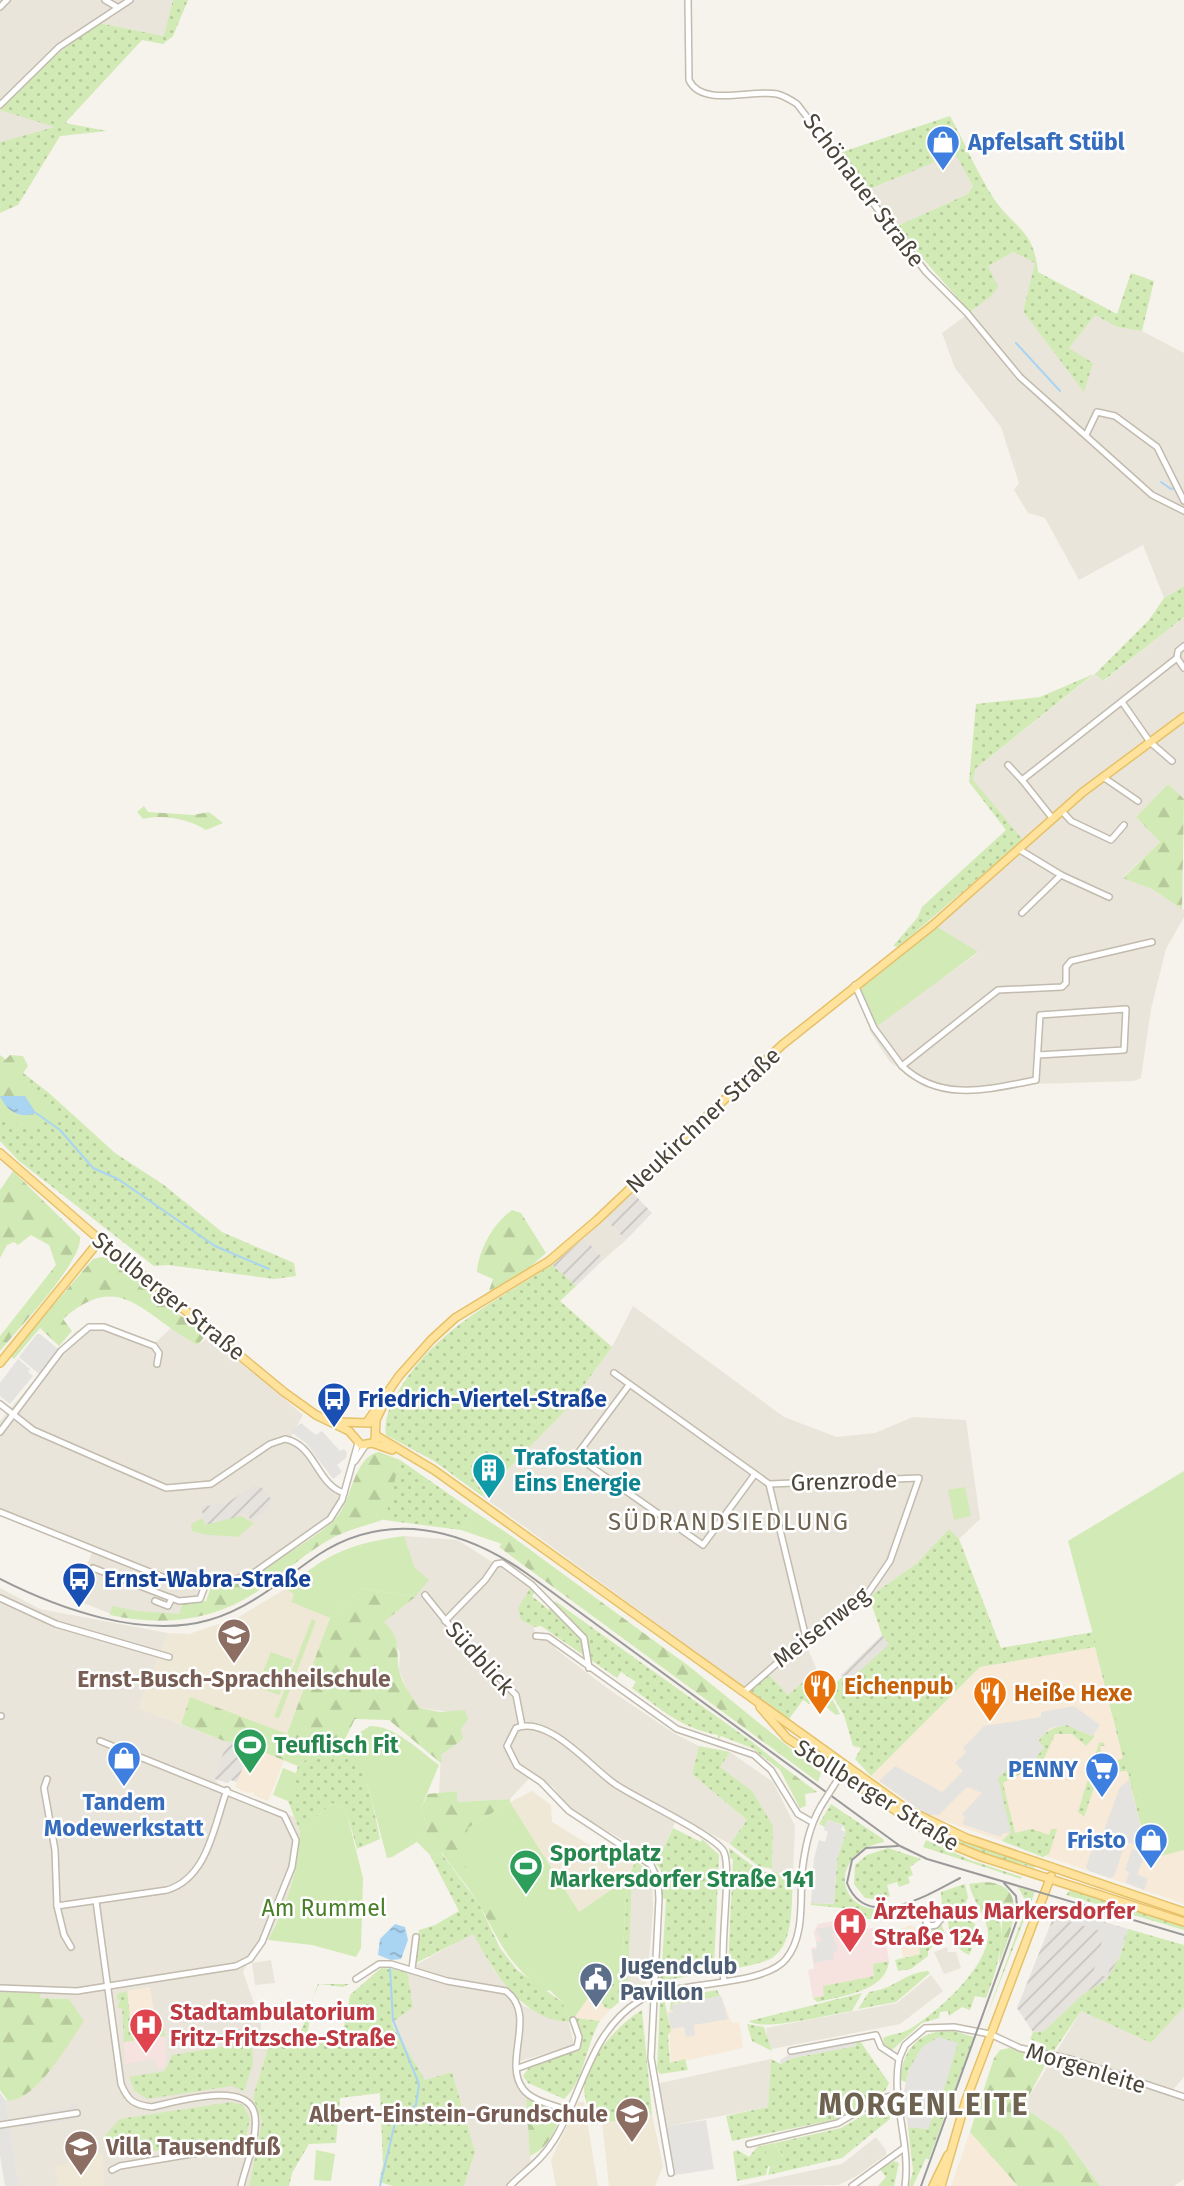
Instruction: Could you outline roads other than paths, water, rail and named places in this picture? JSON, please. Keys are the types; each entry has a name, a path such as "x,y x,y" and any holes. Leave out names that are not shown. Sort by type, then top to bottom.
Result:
{"main road":[{"name":"Neukirchner Straße","path":"367,1422 388,1390 431,1340 455,1318 549,1261 597,1220 782,1045 933,925 1103,777 1184,717"},
{"name":"Stollberger Straße","path":"0,1153 100,1240 284,1392 353,1435"},
{"path":"0,1363 100,1240"},
{"name":"Neukirchner Straße","path":"369,1439 388,1390"},
{"name":"Stollberger Straße","path":"327,1420 358,1425"},
{"name":"Stollberger Straße","path":"367,1422 369,1439 410,1456 846,1767 934,1825 1053,1869 1184,1912"},
{"path":"367,1422 358,1425 353,1435 369,1439"},
{"name":"Stollberger Straße","path":"745,1693 787,1738 940,1840 1184,1922"},
{"path":"941,2186 949,2154 990,2034 1053,1869"},
{"path":"933,2186 949,2154"}],"street":[{"path":"0,7 7,0"},
{"path":"105,0 117,7"},
{"path":"0,105 60,47 130,0"},
{"name":"Schönauer Straße","path":"688,0 690,80 693,88 701,93 712,94 777,94 797,104 926,272 1008,360 1020,377 1086,435"},
{"path":"1184,502 1157,447 1115,416 1097,412 1086,435 1152,495 1184,511"},
{"path":"1022,780 1177,658 1178,651 1184,646"},
{"path":"1177,658 1184,667"},
{"path":"1122,702 1150,742 1172,761"},
{"path":"1008,765 1053,819"},
{"path":"1103,777 1138,801"},
{"path":"1062,811 1071,821 1111,841"},
{"path":"1104,848 1124,825"},
{"path":"1020,850 1061,875 1109,897"},
{"path":"1021,913 1061,875"},
{"path":"902,1066 998,990 1062,987 1066,983 1066,967 1071,961 1152,942"},
{"path":"855,985 874,1028 902,1066 916,1078 937,1088 974,1091 1036,1080 1040,1015 1126,1009 1124,1050 1038,1055"},
{"path":"0,1432 61,1350 89,1327 104,1327 154,1346 159,1353 157,1364"},
{"path":"614,1373 769,1484 806,1638"},
{"path":"629,1385 576,1456 587,1464 703,1545 755,1474"},
{"path":"0,1404 33,1430 166,1488 211,1483 280,1440 292,1440 302,1445 330,1484 344,1493"},
{"path":"0,1512 175,1582 206,1583 239,1579 271,1562 330,1518 344,1493 355,1461 369,1439"},
{"name":"Meisenweg","path":"745,1693 806,1638 866,1595 895,1550 919,1478"},
{"name":"Grenzrode","path":"769,1484 919,1478"},
{"path":"445,1620 472,1594 496,1564 502,1563 532,1585 584,1638 589,1668"},
{"path":"93,1568 172,1598 193,1602 204,1594 206,1583"},
{"name":"Südblick","path":"425,1595 516,1695 522,1726"},
{"path":"0,1598 55,1624 169,1657"},
{"path":"155,1601 169,1606 172,1598"},
{"path":"536,1636 548,1637 677,1729 754,1755 771,1770 798,1814 812,1822"},
{"path":"671,2172 653,2075 653,1995 659,1899 656,1873 645,1858 569,1811 541,1782 511,1760 507,1746 512,1734 522,1726 544,1729 616,1785 718,1842 726,1861 721,1934 724,1981"},
{"path":"0,1988 64,1992 236,1966 250,1959 262,1942 292,1867 296,1843 294,1832 284,1815 100,1741"},
{"path":"510,2186 537,2165 559,2131 608,2029 636,2003 653,1995 770,1970 781,1964 791,1952 799,1929 802,1871 812,1822 846,1767"},
{"path":"47,1779 44,1788 58,1873 55,1892 64,1935 71,1947"},
{"path":"57,1906 167,1890 190,1879 200,1864 227,1790"},
{"path":"96,1901 110,1987 121,2084 129,2101 152,2107 237,2095 247,2101 254,2110 255,2123 241,2186"},
{"path":"412,1969 416,1937"},
{"path":"356,1979 379,1964 412,1969 447,1981 498,1988 513,1997 520,2010 518,2068 522,2088 530,2095 567,2110"},
{"path":"518,2068 577,2047 579,2037 573,2020"},
{"name":"Morgenleite","path":"899,2059 905,2045 925,2028 943,2026 990,2034 1020,2048 1070,2059 1184,2097"},
{"path":"791,2051 876,2035 881,2047 899,2059 896,2095 904,2148 905,2186"},
{"path":"749,2144 838,2123 879,2099 896,2095"},
{"path":"0,2125 77,2113"},
{"path":"112,2171 120,2166 251,2144"},
{"path":"852,2186 904,2148"},
{"path":"518,2178 520,2186"}],"water":[{"path":"0,1096 25,1096 36,1113 15,1113 6,1106"},
{"path":"395,1924 405,1927 408,1940 401,1959 391,1960 378,1955 380,1939"}],"waterway":[{"path":"1016,343 1060,391"},
{"path":"1161,482 1171,489 1175,488"},
{"path":"36,1113 60,1130 93,1168 118,1179 215,1246 269,1269"},
{"path":"380,2186 396,2119 416,2105 419,2084 393,2020 390,1969"}],"tram line":[{"path":"0,1579 48,1601 102,1618 157,1626 183,1625 209,1620 239,1608 318,1555 344,1541 371,1532 425,1530 451,1536 477,1545 526,1573 900,1846 927,1859 1184,1935"},
{"path":"898,1846 866,1848 852,1860 847,1883 856,1898 868,1906 883,1908 916,1900 960,1878"},
{"path":"921,2186 1018,1917 1016,1896 1004,1883"}],"place":[{"name":"Apfelsaft Stübl","path":"943,172"},
{"name":"Friedrich-Viertel-Straße","path":"334,1429"},
{"name":"Trafostation Eins Energie","path":"489,1500"},
{"name":"Ernst-Wabra-Straße","path":"79,1609"},
{"name":"Ernst-Busch-Sprachheilschule","path":"234,1665"},
{"name":"Eichenpub","path":"820,1716"},
{"name":"Heiße Hexe","path":"990,1723"},
{"name":"Teuflisch Fit","path":"250,1775"},
{"name":"Tandem Modewerkstatt","path":"124,1788"},
{"name":"PENNY","path":"1102,1799"},
{"name":"Fristo","path":"1151,1870"},
{"name":"Sportplatz Markersdorfer Straße 141","path":"526,1896"},
{"name":"Ärztehaus Markersdorfer Straße 124","path":"850,1954"},
{"name":"Jugendclub Pavillon","path":"596,2009"},
{"name":"Stadtambulatorium Fritz-Fritzsche-Straße","path":"146,2055"},
{"name":"Albert-Einstein-Grundschule","path":"632,2144"},
{"name":"Villa Tausendfuß","path":"81,2177"}],"district":[{"name":"SÜDRANDSIEDLUNG","path":"729,1522"},
{"name":"MORGENLEITE","path":"924,2105"}],"park label":[{"name":"Am Rummel","path":"324,1908"}]}
